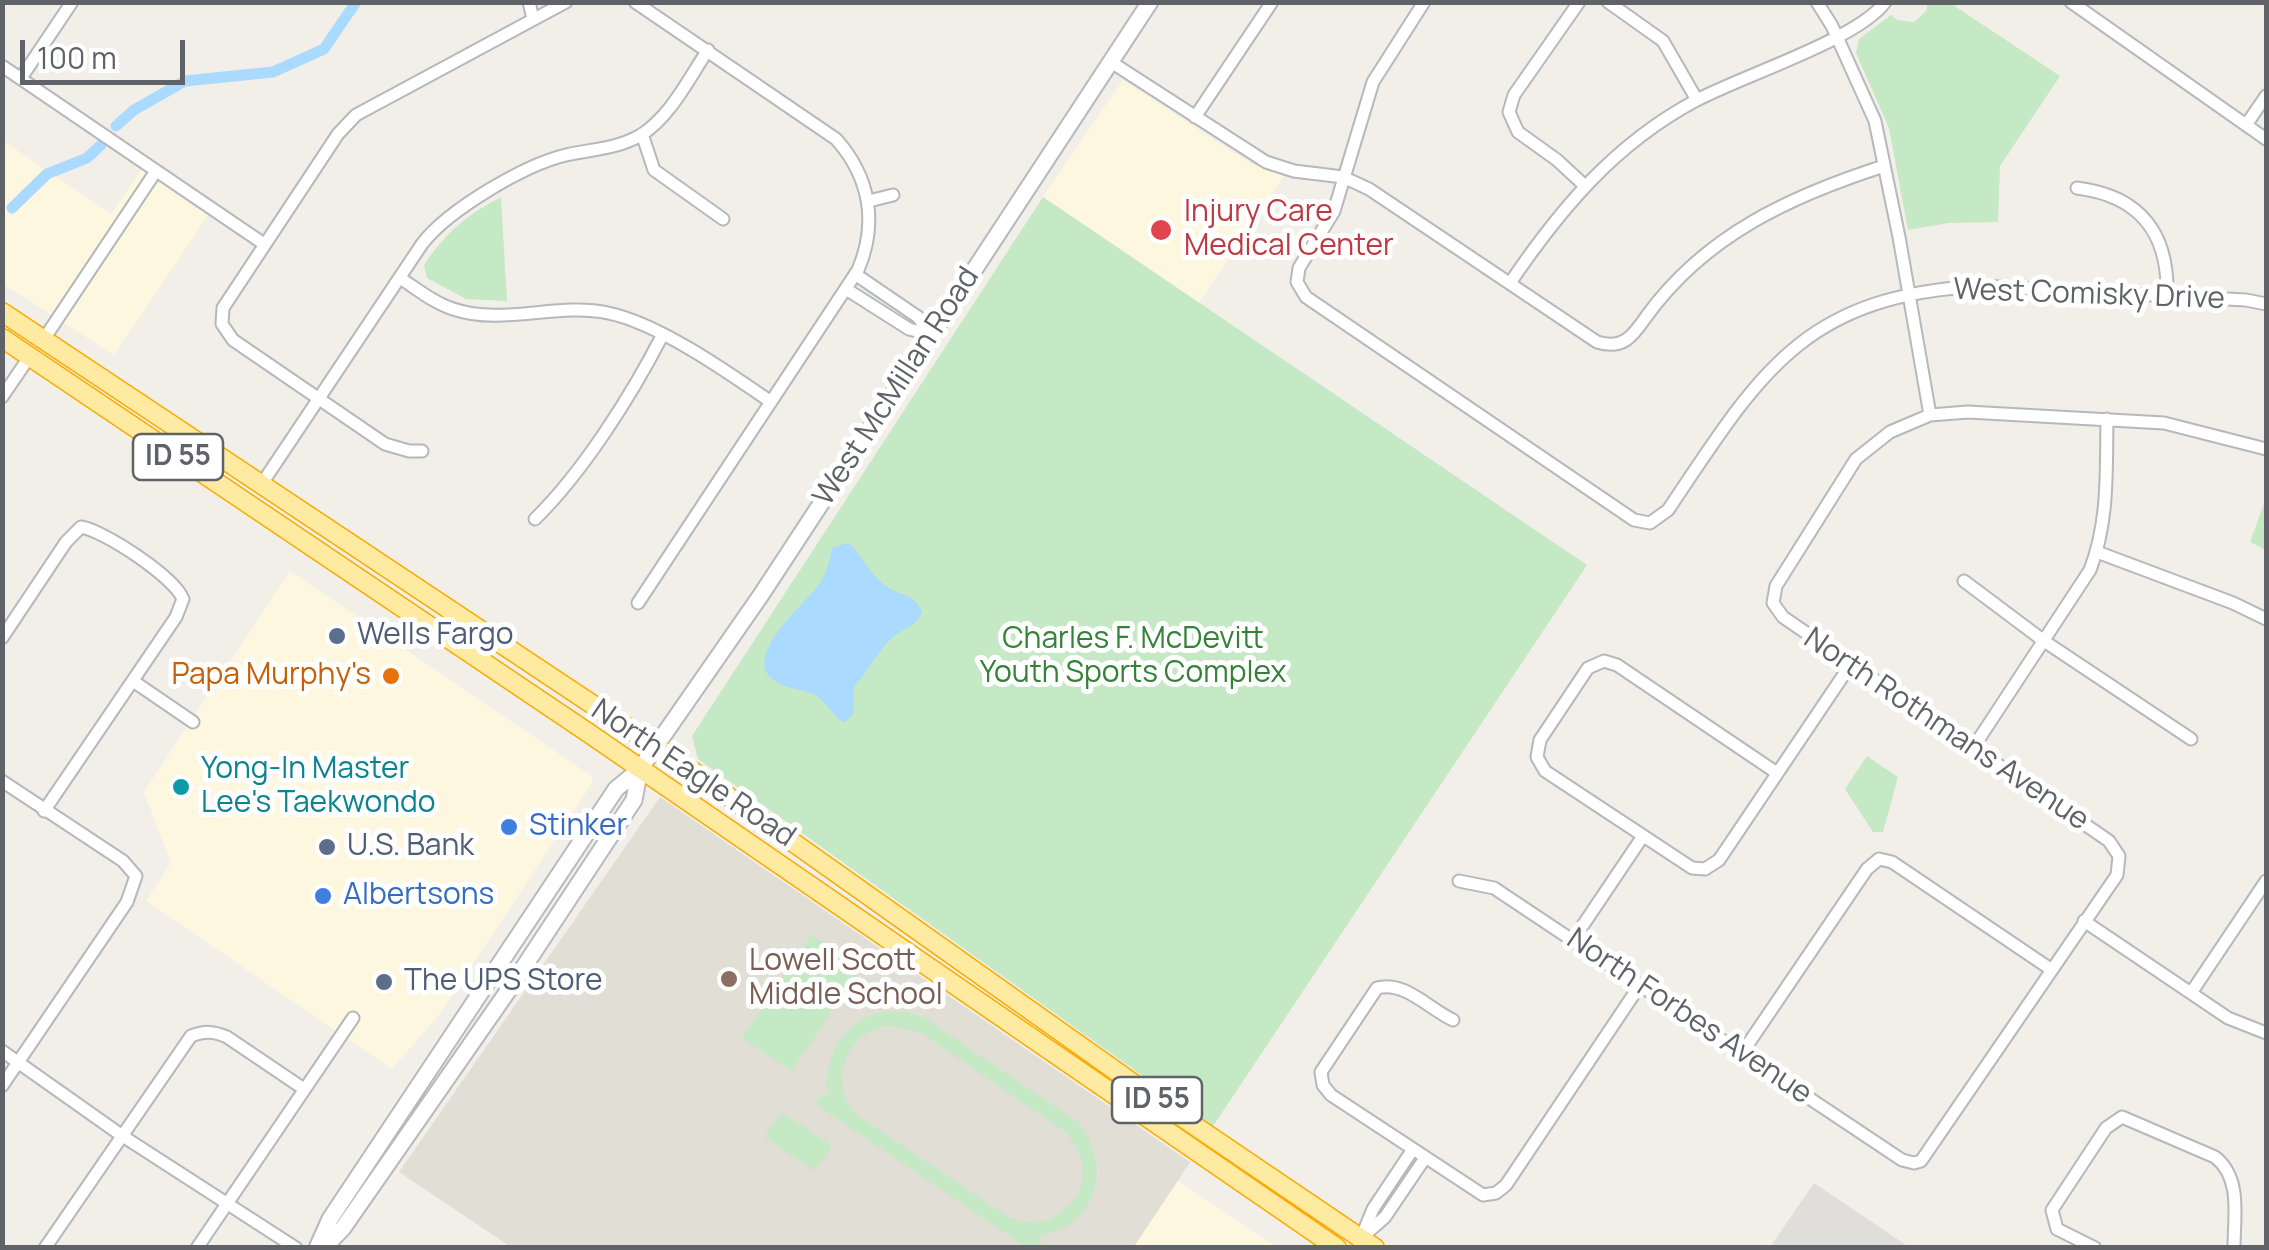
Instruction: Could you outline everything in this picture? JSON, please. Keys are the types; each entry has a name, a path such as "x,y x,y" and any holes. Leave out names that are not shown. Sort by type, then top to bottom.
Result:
{"highway":[{"name":"North Eagle Road","path":"2,312 656,747 1161,1103 1368,1243"},
{"name":"North Eagle Road","path":"2,335 1337,1248"},
{"path":"2,335 44,338"},
{"path":"30,356 65,364 78,362"},
{"path":"1228,1173 1243,1172 1336,1236 1368,1243"}],"main road":[{"name":"West McMillan Road","path":"321,1248 330,1219 616,789 640,770 761,595 1150,2"},
{"name":"West McMillan Road","path":"321,1248 343,1228 510,988 634,800 640,770"},
{"path":"330,1219 351,1200 385,1153 396,1149"}],"street":[{"path":"21,78 72,2"},
{"path":"529,2 533,19"},
{"path":"422,451 384,444 233,340 222,324 228,298 338,134 356,114 566,2"},
{"path":"1196,117 1272,2"},
{"path":"1343,176 1374,79 1424,2"},
{"path":"1579,2 1514,95 1510,120 1518,132 1558,160 1584,185"},
{"path":"1608,2 1659,36 1697,100"},
{"path":"1817,2 1874,120 1900,238 1930,416 1968,412 2178,424 2266,449"},
{"path":"1510,283 1545,231 1584,185 1634,139 1697,100 1866,23 1885,2"},
{"path":"2071,2 2266,139"},
{"path":"638,603 855,274 868,234 869,200 858,170 836,138 643,4"},
{"path":"261,485 430,234 469,202 551,159 612,148 642,134 662,117 708,50"},
{"path":"1111,62 1266,162 1294,171 1343,176 1368,189 1597,342 1616,346 1632,336 1682,274 1735,231 1772,209 1884,166"},
{"path":"2,66 264,244"},
{"path":"2246,125 2266,96"},
{"path":"642,134 654,170 723,219"},
{"path":"44,338 156,171"},
{"name":"West Comisky Drive","path":"1343,176 1330,218 1299,268 1297,282 1306,296 1634,520 1650,523 1668,510 1743,398 1786,353 1846,315 1907,295 1980,286 2266,304"},
{"path":"2077,188 2103,191 2151,226 2166,256 2167,296"},
{"path":"869,200 893,196"},
{"path":"855,274 918,316 930,335"},
{"path":"400,278 440,304 464,312 595,311 621,316 715,364 772,402"},
{"path":"846,289 909,329 930,335"},
{"path":"535,518 570,480 648,364 662,336"},
{"path":"2,397 30,356"},
{"name":"North Rothmans Avenue","path":"1930,416 1890,432 1856,459 1776,586 1773,603 1783,617 2109,841 2119,856 2117,875 2084,921"},
{"path":"1972,748 2078,591 2097,552 2105,514 2107,420"},
{"path":"2,638 66,542 81,527 96,531 168,580 184,599 134,681 44,811"},
{"path":"2097,552 2233,602 2266,619"},
{"path":"1964,581 2044,641 2191,739"},
{"path":"1777,773 1618,665 1604,661 1588,668 1540,740 1536,757 1545,770 1643,836 1692,868 1705,869 1719,860 1850,664"},
{"path":"134,681 193,722"},
{"path":"2,781 122,861 136,876 127,902 2,1086"},
{"path":"1573,940 1643,836"},
{"path":"1742,1054 1867,869 1879,860 1892,862 2052,970 2084,921 2228,1018 2266,1033"},
{"name":"North Forbes Avenue","path":"1459,881 1494,888 1902,1160 1914,1163 1927,1155 2052,970"},
{"path":"2191,994 2266,881"},
{"path":"1453,1020 1402,989 1390,985 1377,988 1321,1072 1323,1085 1331,1095 1483,1195 1496,1193 1506,1185 1640,985"},
{"path":"198,1248 354,1018"},
{"path":"45,1248 190,1036 215,1032 227,1037 304,1089"},
{"path":"2,1051 121,1135 296,1248"},
{"path":"2095,1248 2064,1234 2054,1223 2052,1210 2106,1128 2122,1117 2214,1157 2227,1167 2234,1187 2234,1248"},
{"path":"1368,1243 1373,1210 1412,1149"},
{"path":"1368,1243 1425,1158"}],"shaded area":[{"path":"1123,80 1251,164 1284,176 1199,303 1043,197"},
{"path":"2,140 111,214 142,169 209,214 114,355 3,284"},
{"path":"290,571 593,777 439,1015 392,1069 146,901 171,863 144,792"},
{"name":"Lowell Scott Middle School","path":"660,797 1190,1162 1133,1248 511,1247 399,1172"},
{"path":"1178,1181 1277,1247 1133,1248"},
{"path":"1814,1183 1909,1247 1770,1247"}],"green space":[{"path":"1927,3 1950,3 2060,76 2000,166 1998,222 1949,223 1908,230 1889,128 1856,53 1859,39 1891,15 1897,20 1914,22 1927,10"},
{"path":"501,197 507,301 466,299 427,278 424,265 440,243 467,218"},
{"name":"Charles F. McDevitt Youth Sports Complex","path":"1043,197 1587,565 1213,1126 698,759 692,736"},
{"path":"2266,498 2266,550 2250,542"},
{"path":"1867,756 1898,777 1883,832 1873,832 1845,789"},
{"path":"812,935 861,968 792,1071 742,1038"},
{"path":"906,1012 925,1018 1078,1122 1089,1139 1097,1175 1086,1208 1074,1221 1037,1236 1042,1242 1038,1247 1026,1247 815,1104 823,1093 829,1096 829,1066 840,1041 848,1030 872,1015","holes":["890,1025 921,1033 1067,1133 1082,1159 1083,1179 1077,1196 1064,1210 1050,1219 1025,1222 1008,1217 856,1114 847,1100 842,1072 852,1047 875,1029"]},
{"path":"782,1112 832,1146 815,1171 764,1137"}],"water":[{"path":"849,543 878,579 912,599 922,612 886,644 854,687 853,714 845,722 817,696 775,681 765,667 766,655 781,628 823,579 833,547"}],"waterway":[{"path":"116,126 134,110 185,81 273,72 324,49 356,2"},
{"path":"12,208 47,174 87,158 101,145"}],"place":[{"name":"Injury Care Medical Center","path":"1161,230"},
{"name":"Wells Fargo","path":"337,636"},
{"name":"Papa Murphy's","path":"391,676"},
{"name":"Yong-In Master Lee's Taekwondo","path":"181,787"},
{"name":"Stinker","path":"509,827"},
{"name":"U.S. Bank","path":"327,847"},
{"name":"Albertsons","path":"323,896"},
{"name":"Lowell Scott Middle School","path":"729,979"},
{"name":"The UPS Store","path":"384,982"}]}
